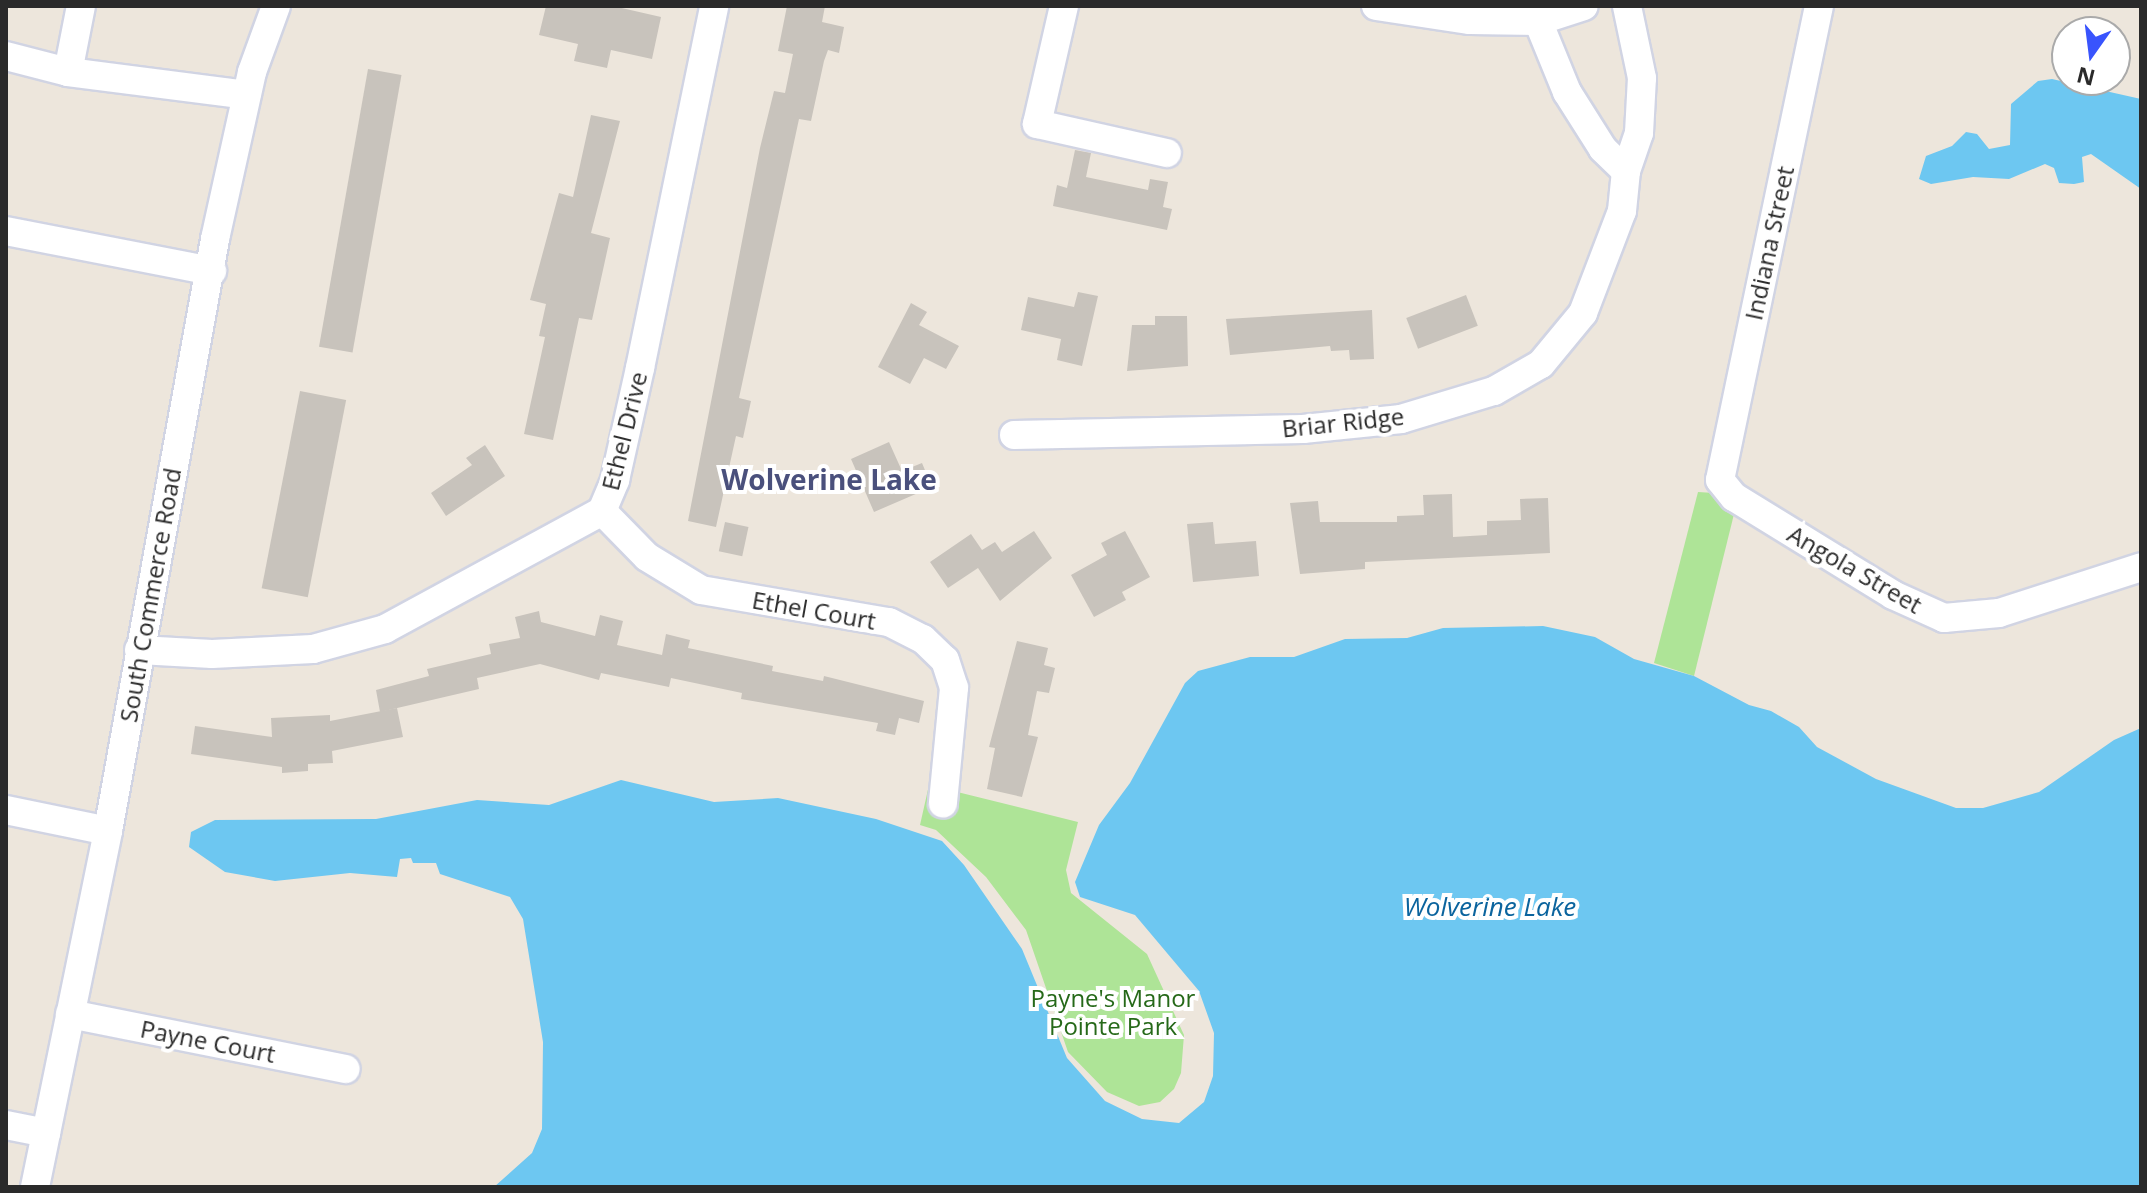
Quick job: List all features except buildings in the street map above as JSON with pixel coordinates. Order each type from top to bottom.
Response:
[{"type":"street","points":[[68,72],[81,6]]},
{"type":"street","name":"South Commerce Road","points":[[35,1187],[108,831],[139,650],[247,95],[276,6]]},
{"type":"street","name":"Ethel Drive","points":[[139,650],[212,654],[313,649],[385,629],[602,511],[615,480],[640,368],[714,6]]},
{"type":"street","points":[[1064,6],[1037,124],[1167,153]]},
{"type":"street","points":[[1376,6],[1470,20],[1538,21],[1584,6]]},
{"type":"street","name":"Briar Ridge","points":[[1014,435],[1303,429],[1401,419],[1494,391],[1541,364],[1583,313],[1608,257],[1626,171],[1639,133],[1642,78],[1627,6]]},
{"type":"street","name":"Indiana Street","points":[[1720,480],[1819,6]]},
{"type":"street","points":[[1538,21],[1567,92],[1603,149],[1626,171]]},
{"type":"street","points":[[6,56],[68,72],[247,95]]},
{"type":"street","points":[[6,231],[212,271]]},
{"type":"street","name":"Angola Street","points":[[1720,480],[1734,497],[1774,522],[1893,595],[1944,618],[1999,613],[2141,567]]},
{"type":"street","name":"Ethel Court","points":[[602,511],[647,557],[701,590],[889,622],[923,639],[945,660],[954,688],[943,803]]},
{"type":"street","points":[[6,810],[108,831]]},
{"type":"street","name":"Payne Court","points":[[70,1014],[346,1069]]},
{"type":"street","points":[[6,1125],[46,1133]]},
{"type":"green space","points":[[1698,492],[1714,493],[1735,510],[1694,676],[1654,663]]},
{"type":"green space","name":"Payne's Manor Pointe Park","points":[[929,785],[1078,822],[1066,870],[1071,893],[1147,954],[1184,1035],[1181,1073],[1174,1089],[1160,1102],[1139,1106],[1107,1092],[1068,1052],[1026,930],[986,877],[936,830],[920,825]]},
{"type":"water","points":[[2051,79],[2051,96],[2128,96],[2141,99],[2141,189],[2091,154],[2082,157],[2084,182],[2074,184],[2059,183],[2054,168],[2045,164],[2009,179],[1973,177],[1931,184],[1919,179],[1926,156],[1952,146],[1966,132],[1977,134],[1989,149],[2010,145],[2011,104],[2038,81]]},
{"type":"water","name":"Wolverine Lake","points":[[1543,626],[1595,637],[1634,659],[1694,676],[1749,705],[1771,711],[1799,727],[1817,747],[1876,779],[1956,808],[1983,808],[2039,792],[2114,740],[2141,728],[2141,1187],[494,1187],[532,1153],[542,1129],[543,1042],[523,919],[510,897],[440,874],[436,863],[413,863],[411,858],[400,859],[397,877],[350,873],[275,881],[225,872],[189,847],[191,832],[215,820],[376,819],[477,800],[549,805],[621,780],[714,802],[778,798],[876,819],[942,841],[964,865],[1022,949],[1067,1058],[1105,1101],[1142,1119],[1179,1123],[1204,1102],[1213,1076],[1214,1033],[1199,991],[1135,915],[1080,897],[1075,882],[1099,825],[1130,783],[1185,683],[1198,671],[1250,657],[1294,657],[1345,639],[1407,638],[1443,628]]},
{"type":"district","name":"Wolverine Lake","points":[[829,479]]}]
